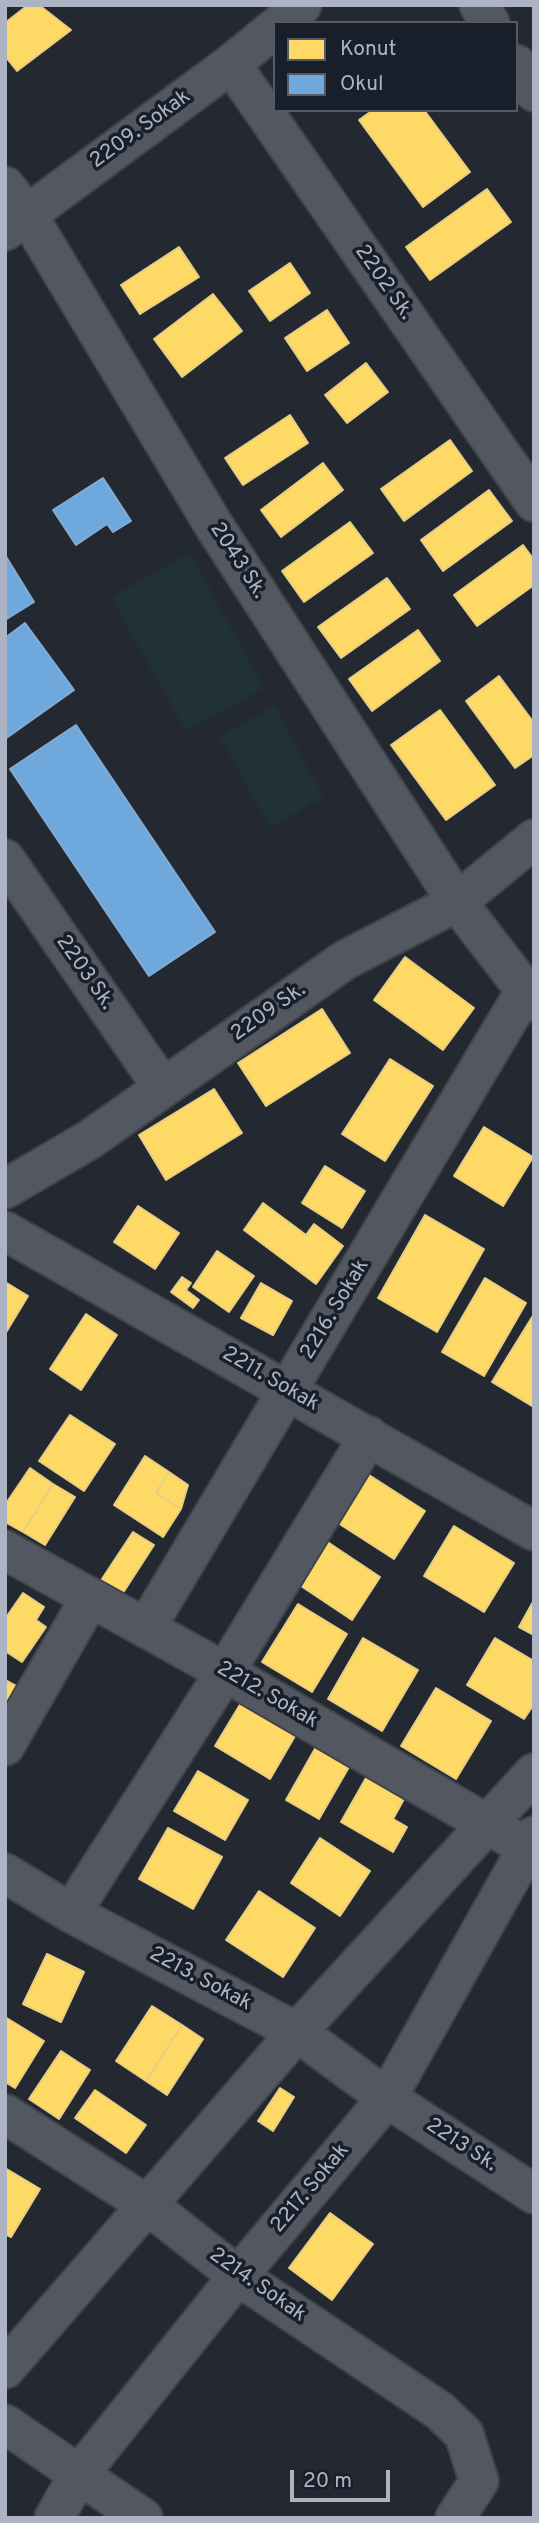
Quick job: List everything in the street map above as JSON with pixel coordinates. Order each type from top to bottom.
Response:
[{"type":"street","points":[[283,21],[302,5]]},
{"type":"street","points":[[479,5],[489,21]]},
{"type":"street","name":"2209. Sokak","points":[[12,211],[232,64],[273,30]]},
{"type":"street","name":"2202 Sk.","points":[[232,64],[534,502]]},
{"type":"street","points":[[518,67],[534,92]]},
{"type":"street","name":"2043 Sk.","points":[[12,211],[457,902],[530,996]]},
{"type":"street","name":"2209 Sk.","points":[[5,1189],[89,1140],[345,960],[457,902],[534,839]]},
{"type":"street","name":"2203 Sk.","points":[[5,859],[163,1088]]},
{"type":"street","name":"2216. Sokak","points":[[146,1628],[530,996]]},
{"type":"street","name":"2211. Sokak","points":[[5,1231],[534,1531]]},
{"type":"street","points":[[71,1913],[225,1672],[369,1436]]},
{"type":"street","name":"2212. Sokak","points":[[5,1550],[225,1672],[489,1824],[530,1842]]},
{"type":"street","points":[[5,1746],[90,1598]]},
{"type":"street","points":[[5,2370],[298,2032],[534,1773]]},
{"type":"street","name":"2217. Sokak","points":[[54,2518],[78,2476],[238,2276],[387,2098],[530,1842]]},
{"type":"street","name":"2213. Sokak","points":[[5,1873],[71,1913],[298,2032],[387,2098]]},
{"type":"street","name":"2213 Sk.","points":[[387,2098],[534,2194]]},
{"type":"street","name":"2214. Sokak","points":[[5,2114],[149,2206],[238,2276],[440,2411],[464,2434],[479,2481],[455,2518]]},
{"type":"street","points":[[5,2424],[143,2518]]},
{"type":"shaded area","points":[[190,553],[264,688],[186,731],[111,597]]},
{"type":"shaded area","points":[[274,706],[324,797],[270,827],[219,736]]},
{"type":"building: Konut","points":[[28,5],[39,5],[71,30],[17,71],[5,56],[5,23]]},
{"type":"building: Konut","points":[[370,112],[425,112],[470,172],[423,207],[359,120]]},
{"type":"building: Konut","points":[[487,189],[511,222],[430,280],[406,247]]},
{"type":"building: Konut","points":[[179,247],[199,277],[140,314],[121,285]]},
{"type":"building: Konut","points":[[290,263],[310,293],[270,321],[249,291]]},
{"type":"building: Konut","points":[[213,294],[242,331],[182,377],[154,339]]},
{"type":"building: Konut","points":[[327,310],[349,343],[307,371],[285,338]]},
{"type":"building: Konut","points":[[366,363],[388,392],[347,423],[325,395]]},
{"type":"building: Konut","points":[[290,415],[308,443],[243,485],[225,458]]},
{"type":"building: Konut","points":[[450,440],[472,471],[404,521],[381,489]]},
{"type":"building: Konut","points":[[323,463],[343,490],[281,537],[261,510]]},
{"type":"building: Konut","points":[[489,490],[512,521],[443,571],[421,540]]},
{"type":"building: Konut","points":[[350,522],[373,553],[304,602],[282,571]]},
{"type":"building: Konut","points":[[523,545],[534,560],[534,585],[477,626],[454,595]]},
{"type":"building: Konut","points":[[387,578],[410,609],[341,658],[318,627]]},
{"type":"building: Konut","points":[[418,630],[440,661],[372,711],[349,679]]},
{"type":"building: Konut","points":[[499,676],[534,723],[534,755],[515,768],[466,701]]},
{"type":"building: Konut","points":[[440,710],[495,785],[446,820],[391,745]]},
{"type":"building: Konut","points":[[405,957],[474,1008],[443,1050],[374,1000]]},
{"type":"building: Konut","points":[[322,1009],[350,1053],[266,1106],[238,1063]]},
{"type":"building: Konut","points":[[390,1059],[433,1086],[385,1161],[342,1134]]},
{"type":"building: Konut","points":[[214,1089],[242,1133],[166,1180],[139,1135]]},
{"type":"building: Konut","points":[[484,1127],[533,1157],[503,1206],[454,1176]]},
{"type":"building: Konut","points":[[325,1166],[365,1191],[342,1228],[302,1203]]},
{"type":"building: Konut","points":[[263,1203],[306,1235],[314,1224],[343,1246],[316,1284],[244,1230]]},
{"type":"building: Konut","points":[[138,1206],[179,1233],[155,1269],[114,1242]]},
{"type":"building: Konut","points":[[425,1215],[484,1249],[437,1332],[378,1298]]},
{"type":"building: Konut","points":[[217,1251],[254,1276],[229,1312],[193,1287]]},
{"type":"building: Konut","points":[[182,1277],[191,1283],[186,1290],[199,1300],[193,1308],[171,1292]]},
{"type":"building: Konut","points":[[485,1278],[526,1303],[484,1376],[442,1352]]},
{"type":"building: Konut","points":[[5,1282],[28,1296],[5,1334]]},
{"type":"building: Konut","points":[[261,1283],[292,1301],[273,1335],[241,1318]]},
{"type":"building: Konut","points":[[86,1314],[117,1335],[81,1390],[50,1369]]},
{"type":"building: Konut","points":[[534,1314],[534,1404],[532,1406],[492,1382]]},
{"type":"building: Konut","points":[[70,1415],[115,1444],[84,1491],[39,1461]]},
{"type":"building: Konut","points":[[145,1456],[169,1472],[156,1493],[181,1509],[163,1537],[114,1505]]},
{"type":"building: Konut","points":[[30,1468],[53,1484],[23,1532],[5,1522],[5,1505]]},
{"type":"building: Konut","points":[[169,1472],[188,1485],[181,1509],[156,1493]]},
{"type":"building: Konut","points":[[369,1475],[425,1511],[394,1559],[338,1523]]},
{"type":"building: Konut","points":[[53,1484],[75,1497],[45,1545],[23,1532]]},
{"type":"building: Konut","points":[[454,1526],[514,1563],[484,1612],[424,1576]]},
{"type":"building: Konut","points":[[133,1532],[154,1545],[119,1599],[98,1585]]},
{"type":"building: Konut","points":[[326,1541],[380,1577],[352,1620],[298,1584]]},
{"type":"building: Konut","points":[[23,1593],[44,1607],[36,1620],[46,1627],[22,1662],[5,1651],[5,1619]]},
{"type":"building: Konut","points":[[534,1600],[534,1635],[519,1627]]},
{"type":"building: Konut","points":[[298,1604],[347,1634],[312,1692],[262,1662]]},
{"type":"building: Konut","points":[[363,1638],[418,1670],[382,1731],[328,1699]]},
{"type":"building: Konut","points":[[495,1638],[534,1661],[534,1704],[524,1719],[467,1685]]},
{"type":"building: Konut","points":[[5,1680],[18,1687],[5,1707]]},
{"type":"building: Konut","points":[[436,1688],[491,1721],[456,1779],[401,1746]]},
{"type":"building: Konut","points":[[241,1703],[295,1736],[270,1779],[215,1746]]},
{"type":"building: Konut","points":[[316,1747],[349,1767],[319,1819],[286,1800]]},
{"type":"building: Konut","points":[[198,1771],[248,1800],[225,1840],[174,1811]]},
{"type":"building: Konut","points":[[366,1778],[404,1799],[393,1819],[407,1827],[393,1852],[341,1822]]},
{"type":"building: Konut","points":[[168,1828],[222,1857],[193,1909],[139,1879]]},
{"type":"building: Konut","points":[[320,1838],[370,1871],[340,1916],[291,1883]]},
{"type":"building: Konut","points":[[259,1891],[315,1928],[283,1977],[226,1940]]},
{"type":"building: Konut","points":[[47,1954],[84,1972],[61,2022],[23,2004]]},
{"type":"building: Konut","points":[[152,2006],[182,2025],[146,2081],[116,2061]]},
{"type":"building: Konut","points":[[5,2017],[44,2041],[15,2088],[5,2082]]},
{"type":"building: Konut","points":[[182,2025],[203,2039],[167,2095],[146,2081]]},
{"type":"building: Konut","points":[[61,2051],[90,2070],[59,2119],[29,2099]]},
{"type":"building: Konut","points":[[280,2088],[294,2097],[273,2131],[258,2121]]},
{"type":"building: Konut","points":[[95,2090],[146,2125],[126,2153],[75,2118]]},
{"type":"building: Konut","points":[[5,2168],[40,2189],[11,2237],[5,2234]]},
{"type":"building: Konut","points":[[330,2213],[373,2244],[332,2300],[289,2268]]},
{"type":"building: Okul","points":[[103,478],[131,521],[113,532],[107,524],[76,545],[53,510]]},
{"type":"building: Okul","points":[[5,555],[34,602],[5,620]]},
{"type":"building: Okul","points":[[25,623],[74,690],[5,739],[5,638]]},
{"type":"building: Okul","points":[[76,725],[215,932],[149,976],[10,769]]}]
